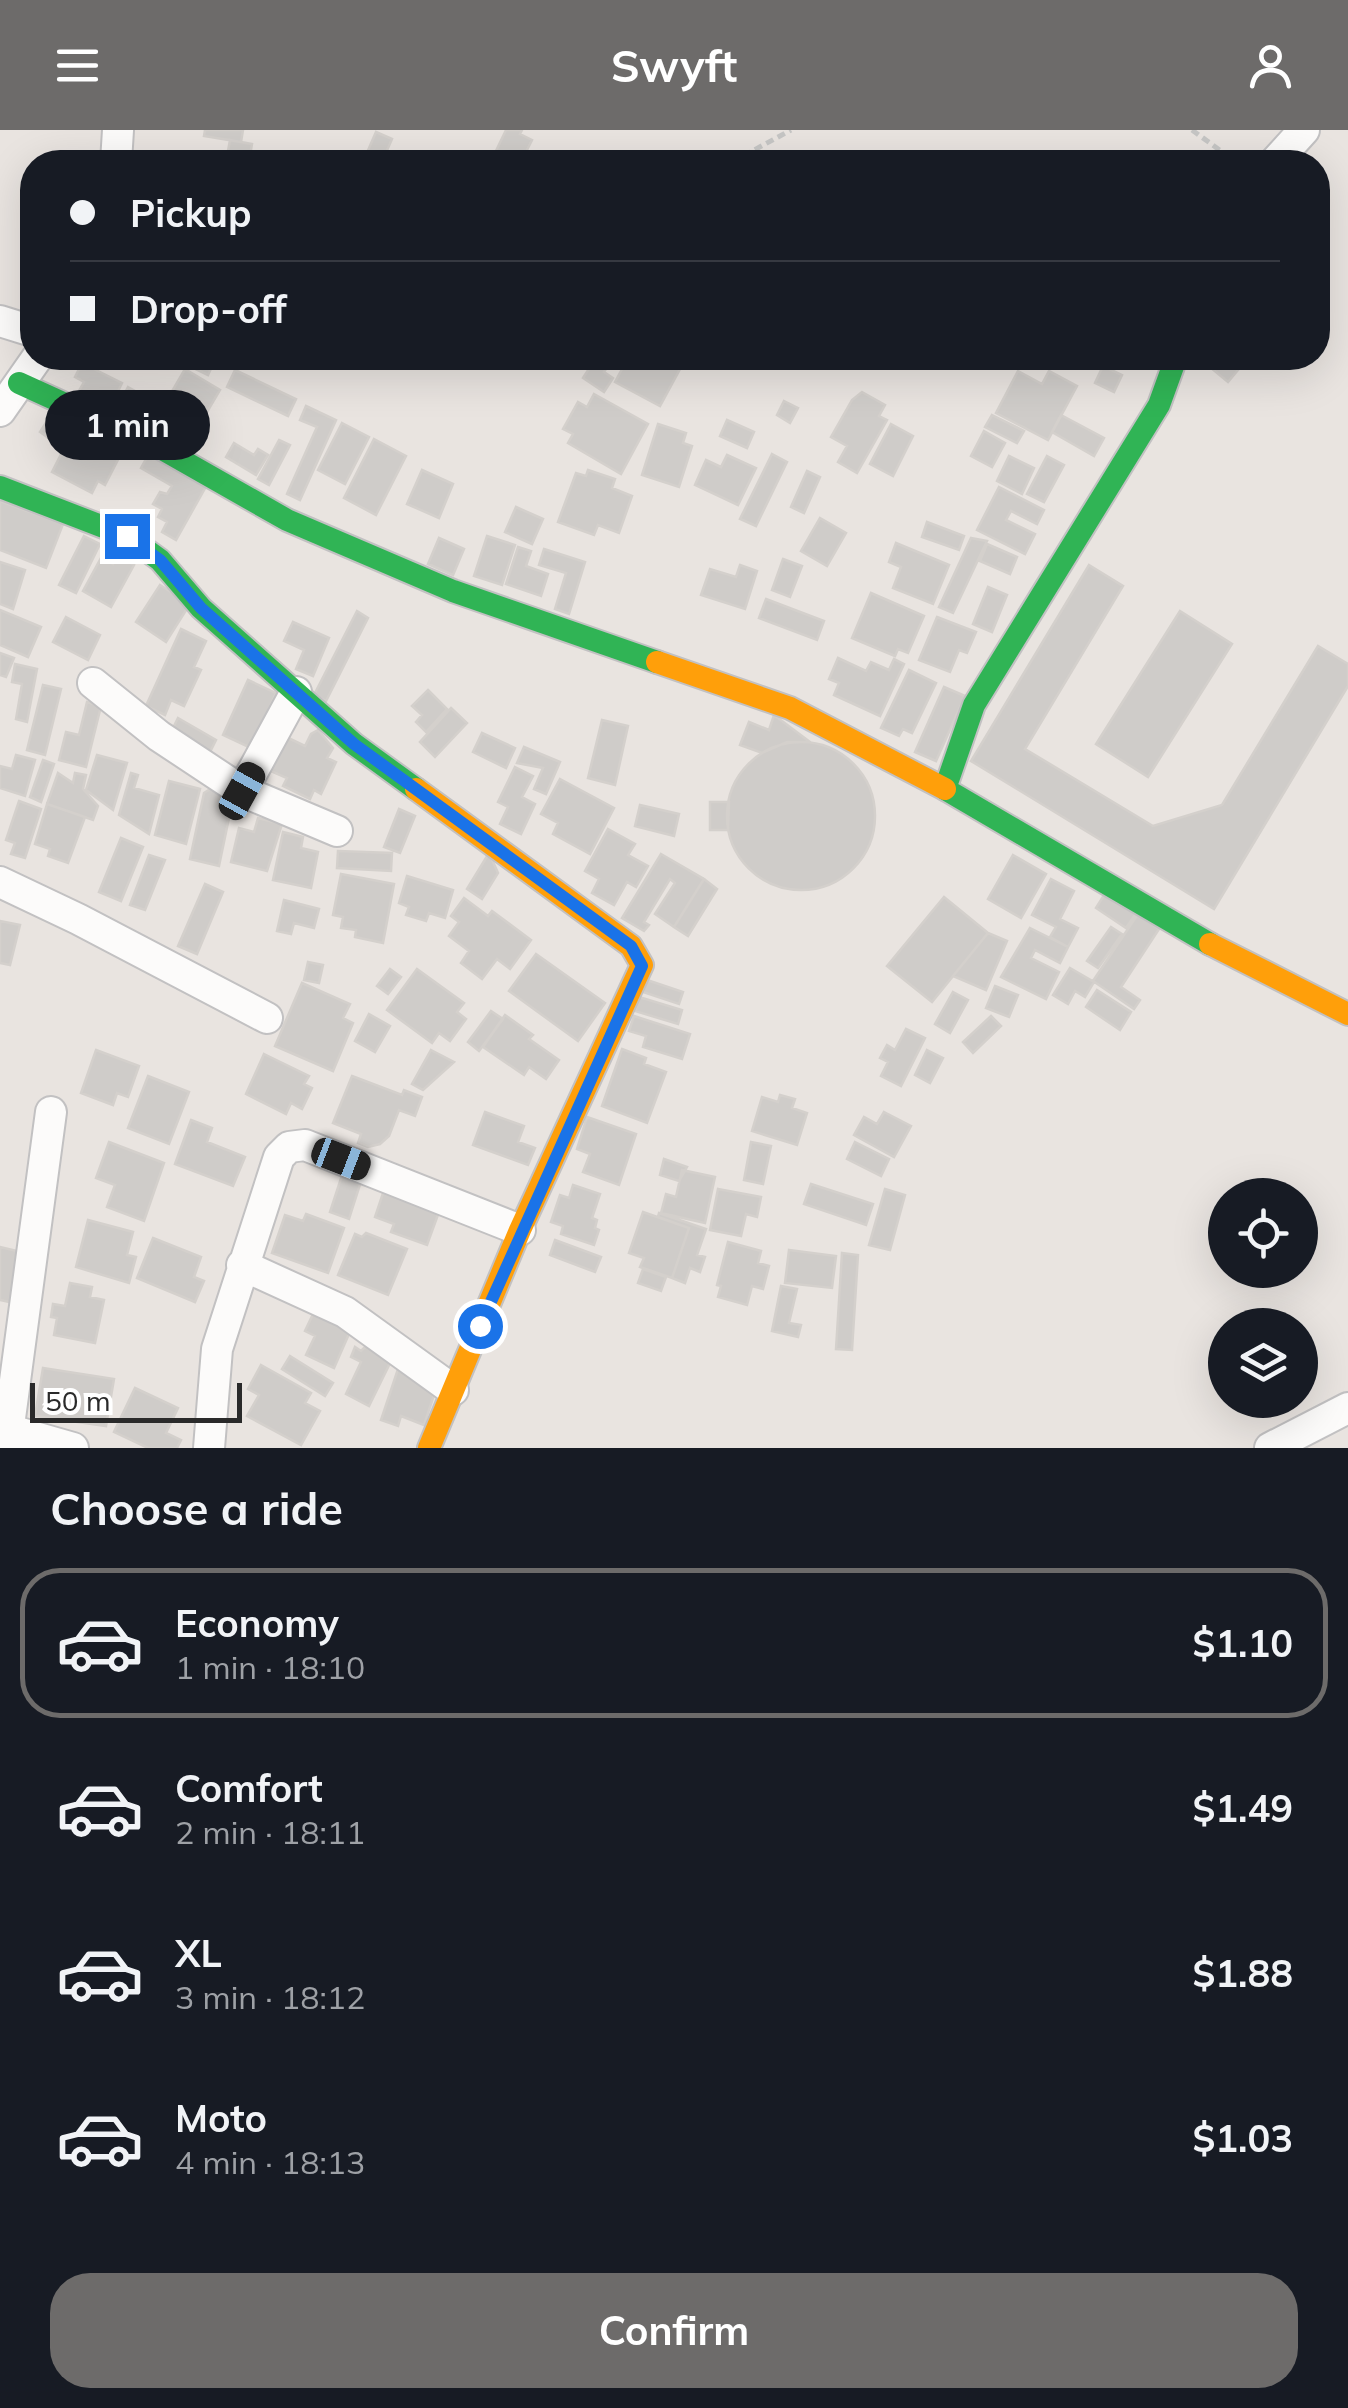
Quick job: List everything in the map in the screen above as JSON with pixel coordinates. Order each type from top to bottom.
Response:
[{"type":"street","points":[[1286,150],[1304,130]]},
{"type":"street","points":[[0,411],[28,370]]},
{"type":"street","points":[[946,789],[974,704],[1159,405],[1172,370]]},
{"type":"street","points":[[19,383],[155,445],[304,527],[453,590],[790,708],[946,789],[1217,948],[1348,1014]]},
{"type":"street","points":[[0,486],[127,536],[160,560],[201,608],[354,744],[631,946],[642,966],[520,1230],[429,1448]]},
{"type":"street","points":[[93,683],[159,736],[242,791],[337,831]]},
{"type":"street","points":[[242,791],[296,692]]},
{"type":"street","points":[[0,882],[78,918],[267,1018]]},
{"type":"street","points":[[51,1112],[8,1439],[72,1448]]},
{"type":"street","points":[[209,1448],[217,1349],[280,1156],[289,1147],[305,1145],[520,1230]]},
{"type":"street","points":[[242,1264],[346,1312],[453,1390]]},
{"type":"street","points":[[1270,1448],[1348,1408]]},
{"type":"path","points":[[754,150],[791,130]]},
{"type":"path","points":[[1192,130],[1220,150]]},
{"type":"building","points":[[205,130],[243,130],[241,142],[204,136]]},
{"type":"building","points":[[506,130],[522,130],[520,134],[532,140],[527,150],[496,150]]},
{"type":"building","points":[[376,132],[392,139],[387,150],[368,150]]},
{"type":"building","points":[[230,140],[252,144],[251,150],[228,150]]},
{"type":"building","points":[[78,370],[96,370],[122,383],[108,412],[76,396],[84,382],[75,377]]},
{"type":"building","points":[[184,370],[220,390],[197,429],[185,422],[180,431],[157,417]]},
{"type":"building","points":[[235,370],[296,399],[288,416],[227,387]]},
{"type":"building","points":[[588,370],[605,370],[613,378],[604,392],[583,378]]},
{"type":"building","points":[[622,370],[680,370],[660,406],[615,382]]},
{"type":"building","points":[[1101,370],[1122,375],[1114,392],[1095,383]]},
{"type":"building","points":[[1214,370],[1238,370],[1228,382]]},
{"type":"building","points":[[1018,371],[1042,384],[1049,371],[1077,386],[1048,440],[996,413]]},
{"type":"building","points":[[128,387],[160,405],[146,431],[114,414]]},
{"type":"building","points":[[862,392],[885,405],[879,416],[887,420],[857,473],[838,462],[847,446],[831,437],[852,400]]},
{"type":"building","points":[[594,394],[648,424],[621,474],[568,443],[573,434],[563,429],[578,402],[587,407]]},
{"type":"building","points":[[784,401],[798,408],[790,423],[777,415]]},
{"type":"building","points":[[306,406],[336,420],[300,500],[287,494],[317,427],[300,420]]},
{"type":"building","points":[[56,407],[74,419],[57,444],[40,432]]},
{"type":"building","points":[[992,415],[1024,431],[1017,443],[985,427]]},
{"type":"building","points":[[1061,415],[1104,438],[1094,456],[1052,432]]},
{"type":"building","points":[[727,420],[754,432],[747,448],[720,436]]},
{"type":"building","points":[[78,421],[125,446],[105,485],[98,481],[92,493],[52,472]]},
{"type":"building","points":[[342,423],[369,437],[345,484],[318,470]]},
{"type":"building","points":[[658,424],[686,433],[683,443],[692,446],[679,487],[642,475]]},
{"type":"building","points":[[891,424],[913,436],[893,476],[870,464]]},
{"type":"building","points":[[984,431],[1005,443],[992,467],[971,456]]},
{"type":"building","points":[[374,439],[406,456],[376,515],[344,498]]},
{"type":"building","points":[[279,440],[290,445],[269,485],[258,479]]},
{"type":"building","points":[[234,443],[254,455],[258,449],[268,455],[256,475],[226,457]]},
{"type":"building","points":[[151,450],[208,483],[176,540],[162,532],[167,522],[158,517],[162,509],[153,504],[160,492],[167,494],[172,486],[141,468]]},
{"type":"building","points":[[772,454],[787,462],[756,526],[740,519]]},
{"type":"building","points":[[727,455],[756,468],[738,505],[695,485],[706,460],[721,467]]},
{"type":"building","points":[[1009,456],[1034,468],[1022,494],[997,481]]},
{"type":"building","points":[[1047,456],[1064,465],[1044,502],[1027,494]]},
{"type":"building","points":[[422,470],[453,484],[439,518],[407,504]]},
{"type":"building","points":[[588,470],[615,479],[612,488],[632,496],[619,533],[598,525],[594,535],[558,522],[576,473],[586,476]]},
{"type":"building","points":[[807,471],[820,477],[804,513],[791,507]]},
{"type":"building","points":[[999,487],[1044,510],[1037,524],[1011,511],[1006,520],[1035,534],[1025,554],[977,530]]},
{"type":"building","points":[[0,501],[63,524],[46,568],[0,550]]},
{"type":"building","points":[[516,507],[543,519],[532,544],[505,532]]},
{"type":"building","points":[[820,518],[846,533],[827,566],[801,551]]},
{"type":"building","points":[[927,522],[964,536],[959,550],[922,537]]},
{"type":"building","points":[[84,536],[100,544],[76,593],[59,585]]},
{"type":"building","points":[[487,536],[515,545],[502,585],[474,576]]},
{"type":"building","points":[[439,538],[464,549],[453,575],[428,564]]},
{"type":"building","points":[[971,538],[987,541],[953,613],[939,607]]},
{"type":"building","points":[[896,543],[949,565],[933,604],[893,588],[901,567],[889,562]]},
{"type":"building","points":[[987,544],[1017,557],[1010,574],[980,561]]},
{"type":"building","points":[[518,547],[531,551],[526,566],[548,574],[541,596],[506,584]]},
{"type":"building","points":[[544,549],[585,562],[569,614],[555,609],[566,573],[539,565]]},
{"type":"building","points":[[118,556],[134,565],[111,607],[83,591],[101,558],[113,564]]},
{"type":"building","points":[[783,559],[802,566],[790,597],[772,590]]},
{"type":"building","points":[[0,562],[25,570],[13,609],[0,604]]},
{"type":"building","points":[[740,565],[757,571],[745,609],[701,595],[710,569],[736,577]]},
{"type":"building","points":[[1089,565],[1123,586],[1025,749],[1153,826],[1222,805],[1318,646],[1348,664],[1348,686],[1214,909],[971,761]]},
{"type":"building","points":[[160,585],[190,604],[166,642],[136,622]]},
{"type":"building","points":[[988,587],[1007,595],[992,632],[973,624]]},
{"type":"building","points":[[871,593],[924,616],[908,653],[898,649],[895,656],[852,638]]},
{"type":"building","points":[[766,599],[824,621],[817,640],[759,618]]},
{"type":"building","points":[[0,610],[41,627],[28,657],[0,645]]},
{"type":"building","points":[[357,611],[368,618],[326,701],[314,695]]},
{"type":"building","points":[[1180,611],[1232,644],[1148,777],[1096,744]]},
{"type":"building","points":[[66,617],[100,635],[88,660],[53,642]]},
{"type":"building","points":[[937,617],[976,632],[967,653],[959,650],[950,672],[919,660]]},
{"type":"building","points":[[293,622],[329,638],[313,676],[296,669],[304,650],[284,641]]},
{"type":"building","points":[[181,629],[206,641],[194,667],[201,670],[184,706],[171,700],[165,715],[146,706]]},
{"type":"building","points":[[0,653],[14,658],[6,677],[0,675]]},
{"type":"building","points":[[838,658],[866,671],[871,662],[889,670],[894,659],[904,664],[880,716],[834,695],[839,683],[829,679]]},
{"type":"building","points":[[15,664],[37,669],[27,722],[16,719],[22,684],[12,682]]},
{"type":"building","points":[[909,670],[936,683],[912,733],[903,729],[899,736],[881,728]]},
{"type":"building","points":[[248,680],[276,693],[251,748],[223,735]]},
{"type":"building","points":[[43,685],[61,689],[45,755],[27,750]]},
{"type":"building","points":[[944,687],[965,696],[936,761],[915,752]]},
{"type":"building","points":[[428,690],[447,709],[426,732],[416,722],[422,715],[412,706]]},
{"type":"building","points":[[87,702],[101,706],[86,767],[59,760],[66,732],[79,735]]},
{"type":"building","points":[[451,708],[467,723],[435,757],[420,742]]},
{"type":"building","points":[[774,715],[810,742],[787,742],[762,753],[740,745],[749,722],[769,730]]},
{"type":"building","points":[[178,718],[216,740],[209,754],[171,732]]},
{"type":"building","points":[[602,720],[628,726],[615,785],[588,778]]},
{"type":"building","points":[[318,730],[333,748],[327,758],[336,762],[321,794],[314,790],[310,799],[283,786],[287,778],[264,768],[280,734],[305,746]]},
{"type":"building","points":[[482,733],[515,748],[506,768],[473,752]]},
{"type":"building","points":[[801,742],[829,748],[853,764],[869,788],[875,816],[869,844],[853,868],[829,884],[801,890],[773,884],[749,868],[733,844],[727,816],[733,788],[749,764],[773,748]]},
{"type":"building","points":[[524,747],[560,762],[546,794],[534,789],[543,768],[517,763]]},
{"type":"building","points":[[16,755],[35,760],[25,796],[0,788],[0,766],[12,769]]},
{"type":"building","points":[[97,755],[127,763],[113,810],[86,790]]},
{"type":"building","points":[[43,760],[54,764],[41,802],[30,797]]},
{"type":"building","points":[[515,767],[533,776],[522,797],[535,804],[521,834],[500,824],[508,807],[498,802]]},
{"type":"building","points":[[58,773],[73,783],[75,773],[86,775],[83,789],[98,806],[93,820],[47,804]]},
{"type":"building","points":[[131,773],[138,775],[134,788],[159,795],[149,834],[119,815]]},
{"type":"building","points":[[560,779],[614,808],[590,854],[553,834],[558,823],[541,814]]},
{"type":"building","points":[[169,781],[200,789],[186,844],[155,835]]},
{"type":"building","points":[[212,788],[224,793],[220,810],[230,813],[219,866],[190,859],[204,793]]},
{"type":"building","points":[[19,801],[41,809],[25,858],[11,854],[15,843],[6,840]]},
{"type":"building","points":[[710,802],[729,802],[728,830],[710,830]]},
{"type":"building","points":[[47,804],[85,817],[68,863],[48,856],[50,849],[35,844]]},
{"type":"building","points":[[640,805],[679,814],[674,836],[635,826]]},
{"type":"building","points":[[399,809],[415,816],[400,853],[384,847]]},
{"type":"building","points":[[258,818],[282,824],[267,871],[231,862],[239,828],[254,832]]},
{"type":"building","points":[[608,829],[635,844],[628,855],[648,866],[636,887],[627,882],[614,905],[592,893],[599,879],[585,871]]},
{"type":"building","points":[[283,832],[303,837],[301,848],[318,852],[311,888],[273,880]]},
{"type":"building","points":[[121,838],[143,847],[121,901],[99,892]]},
{"type":"building","points":[[338,851],[392,853],[391,871],[337,868]]},
{"type":"building","points":[[489,853],[498,873],[482,899],[467,889]]},
{"type":"building","points":[[661,854],[704,879],[674,927],[655,914],[675,883],[670,879],[644,922],[649,925],[644,931],[622,918]]},
{"type":"building","points":[[149,855],[165,860],[145,910],[130,905]]},
{"type":"building","points":[[1013,855],[1046,874],[1021,918],[988,899]]},
{"type":"building","points":[[341,874],[394,884],[383,943],[355,937],[356,930],[341,928],[343,917],[333,915]]},
{"type":"building","points":[[407,876],[453,890],[445,918],[429,913],[426,921],[406,915],[409,907],[399,903]]},
{"type":"building","points":[[704,879],[717,889],[688,936],[674,927]]},
{"type":"building","points":[[1051,879],[1074,891],[1060,919],[1078,928],[1068,947],[1050,937],[1056,927],[1032,915]]},
{"type":"building","points":[[205,884],[223,892],[197,954],[178,946]]},
{"type":"building","points":[[1106,892],[1137,912],[1126,928],[1096,908]]},
{"type":"building","points":[[944,897],[988,933],[932,1002],[887,966]]},
{"type":"building","points":[[464,898],[488,916],[492,911],[531,940],[510,969],[497,959],[482,979],[461,963],[469,951],[449,936],[459,922],[451,916]]},
{"type":"building","points":[[284,900],[319,909],[314,928],[294,923],[291,934],[277,931]]},
{"type":"building","points":[[1138,914],[1159,929],[1121,987],[1140,1000],[1134,1009],[1093,981]]},
{"type":"building","points":[[0,921],[20,925],[10,965],[0,963]]},
{"type":"building","points":[[1111,927],[1122,934],[1098,968],[1087,961]]},
{"type":"building","points":[[1030,928],[1068,947],[1060,963],[1035,950],[1031,958],[1059,972],[1046,999],[1001,977]]},
{"type":"building","points":[[988,933],[1007,941],[986,990],[953,976]]},
{"type":"building","points":[[536,954],[605,1003],[578,1041],[509,991]]},
{"type":"building","points":[[308,962],[323,965],[319,983],[304,980]]},
{"type":"building","points":[[1070,968],[1094,982],[1085,997],[1075,991],[1068,1004],[1053,995]]},
{"type":"building","points":[[390,969],[401,977],[388,994],[377,986]]},
{"type":"building","points":[[417,969],[464,1003],[457,1012],[466,1019],[450,1041],[439,1033],[432,1043],[387,1010]]},
{"type":"building","points":[[647,980],[683,992],[679,1004],[643,992]]},
{"type":"building","points":[[302,983],[350,1004],[343,1018],[353,1023],[333,1071],[275,1046]]},
{"type":"building","points":[[995,986],[1018,995],[1009,1017],[986,1008]]},
{"type":"building","points":[[1097,990],[1131,1012],[1120,1030],[1086,1007]]},
{"type":"building","points":[[953,992],[968,1000],[950,1033],[935,1024]]},
{"type":"building","points":[[639,997],[682,1010],[678,1024],[635,1011]]},
{"type":"building","points":[[491,1011],[503,1019],[479,1051],[468,1042]]},
{"type":"building","points":[[369,1014],[390,1026],[375,1052],[355,1041]]},
{"type":"building","points":[[505,1015],[533,1035],[529,1039],[559,1060],[546,1079],[529,1067],[524,1075],[483,1047]]},
{"type":"building","points":[[634,1016],[690,1034],[682,1059],[643,1047],[646,1036],[629,1031]]},
{"type":"building","points":[[991,1016],[1001,1026],[973,1053],[963,1042]]},
{"type":"building","points":[[906,1029],[925,1038],[901,1086],[881,1076],[888,1062],[880,1058],[887,1045],[895,1050]]},
{"type":"building","points":[[622,1049],[646,1058],[644,1064],[666,1072],[647,1123],[602,1106]]},
{"type":"building","points":[[96,1050],[139,1066],[128,1097],[117,1093],[113,1105],[81,1093]]},
{"type":"building","points":[[431,1050],[454,1062],[423,1090],[412,1084]]},
{"type":"building","points":[[927,1050],[943,1058],[930,1083],[915,1075]]},
{"type":"building","points":[[264,1054],[309,1076],[304,1084],[312,1088],[302,1109],[291,1103],[286,1114],[246,1094]]},
{"type":"building","points":[[148,1076],[189,1092],[169,1144],[128,1128]]},
{"type":"building","points":[[352,1076],[402,1095],[404,1090],[422,1097],[415,1116],[399,1110],[389,1136],[380,1144],[368,1147],[358,1143],[361,1134],[333,1123]]},
{"type":"building","points":[[780,1095],[795,1099],[792,1108],[807,1113],[797,1145],[752,1131],[762,1097],[778,1102]]},
{"type":"building","points":[[485,1112],[524,1126],[518,1142],[535,1148],[528,1165],[473,1145]]},
{"type":"building","points":[[884,1112],[911,1126],[894,1157],[854,1135],[864,1117],[877,1124]]},
{"type":"building","points":[[587,1117],[636,1134],[619,1185],[583,1172],[590,1154],[577,1149]]},
{"type":"building","points":[[191,1120],[212,1128],[207,1142],[245,1157],[233,1186],[175,1164]]},
{"type":"building","points":[[109,1142],[164,1163],[144,1221],[107,1207],[115,1185],[96,1178]]},
{"type":"building","points":[[751,1142],[771,1146],[763,1184],[744,1180]]},
{"type":"building","points":[[855,1142],[889,1159],[881,1176],[847,1159]]},
{"type":"building","points":[[664,1159],[687,1167],[679,1181],[660,1175]]},
{"type":"building","points":[[344,1169],[363,1175],[349,1219],[330,1212]]},
{"type":"building","points":[[682,1170],[715,1177],[705,1223],[661,1213],[666,1194],[676,1197]]},
{"type":"building","points":[[811,1184],[873,1204],[866,1225],[804,1204]]},
{"type":"building","points":[[573,1185],[600,1194],[592,1218],[597,1220],[595,1228],[599,1230],[594,1245],[561,1234],[563,1226],[551,1222],[560,1195],[569,1198]]},
{"type":"building","points":[[718,1189],[761,1197],[757,1217],[746,1214],[741,1236],[710,1230]]},
{"type":"building","points":[[885,1189],[905,1195],[890,1250],[869,1245]]},
{"type":"building","points":[[383,1193],[439,1212],[427,1245],[391,1232],[394,1224],[375,1217]]},
{"type":"building","points":[[643,1212],[689,1228],[672,1278],[640,1267],[644,1258],[629,1253]]},
{"type":"building","points":[[659,1213],[706,1229],[697,1255],[705,1257],[700,1272],[690,1268],[685,1283],[672,1278],[689,1228],[658,1217]]},
{"type":"building","points":[[306,1214],[344,1228],[328,1273],[272,1253],[285,1215],[303,1221]]},
{"type":"building","points":[[88,1220],[133,1232],[127,1255],[136,1257],[129,1283],[76,1267]]},
{"type":"building","points":[[366,1233],[407,1249],[388,1295],[338,1275],[355,1234],[362,1237]]},
{"type":"building","points":[[153,1238],[201,1257],[194,1277],[204,1281],[195,1302],[137,1278]]},
{"type":"building","points":[[555,1240],[601,1257],[595,1272],[550,1255]]},
{"type":"building","points":[[728,1242],[761,1251],[758,1263],[769,1266],[763,1289],[752,1286],[747,1305],[718,1297],[721,1286],[717,1285]]},
{"type":"building","points":[[0,1247],[25,1253],[14,1303],[0,1300]]},
{"type":"building","points":[[789,1250],[836,1256],[832,1288],[785,1283]]},
{"type":"building","points":[[842,1253],[858,1255],[852,1350],[836,1349]]},
{"type":"building","points":[[643,1269],[666,1277],[661,1291],[638,1283]]},
{"type":"building","points":[[70,1283],[92,1287],[90,1297],[104,1300],[95,1343],[54,1335],[57,1318],[51,1317],[53,1304],[65,1306]]},
{"type":"building","points":[[781,1286],[797,1289],[789,1323],[801,1325],[798,1337],[772,1331]]},
{"type":"building","points":[[315,1310],[352,1327],[334,1368],[306,1355],[315,1336],[305,1331]]},
{"type":"building","points":[[366,1346],[392,1359],[369,1406],[346,1394],[361,1362],[351,1357],[355,1347],[361,1351]]},
{"type":"building","points":[[290,1356],[333,1383],[325,1396],[282,1369]]},
{"type":"building","points":[[400,1363],[436,1389],[424,1425],[401,1416],[398,1426],[381,1420]]},
{"type":"building","points":[[261,1365],[311,1393],[305,1403],[320,1411],[301,1445],[247,1416],[259,1395],[248,1389]]},
{"type":"building","points":[[43,1368],[114,1379],[106,1426],[35,1416]]},
{"type":"building","points":[[135,1388],[178,1408],[166,1433],[181,1440],[177,1448],[148,1448],[114,1432]]},
{"type":"traffic: fast","points":[[1172,370],[1159,405],[974,705],[945,789],[1210,944]]},
{"type":"traffic: fast","points":[[19,383],[155,445],[287,520],[453,591],[657,662]]},
{"type":"traffic: fast","points":[[0,487],[127,536],[160,560],[201,608],[354,744],[416,789]]},
{"type":"traffic: slow","points":[[657,662],[790,708],[945,789]]},
{"type":"traffic: slow","points":[[416,789],[631,946],[642,965],[520,1230],[429,1448]]},
{"type":"traffic: slow","points":[[1210,944],[1348,1014]]},
{"type":"route","points":[[127,536],[160,560],[201,608],[354,744],[631,946],[642,966],[480,1326]]}]
